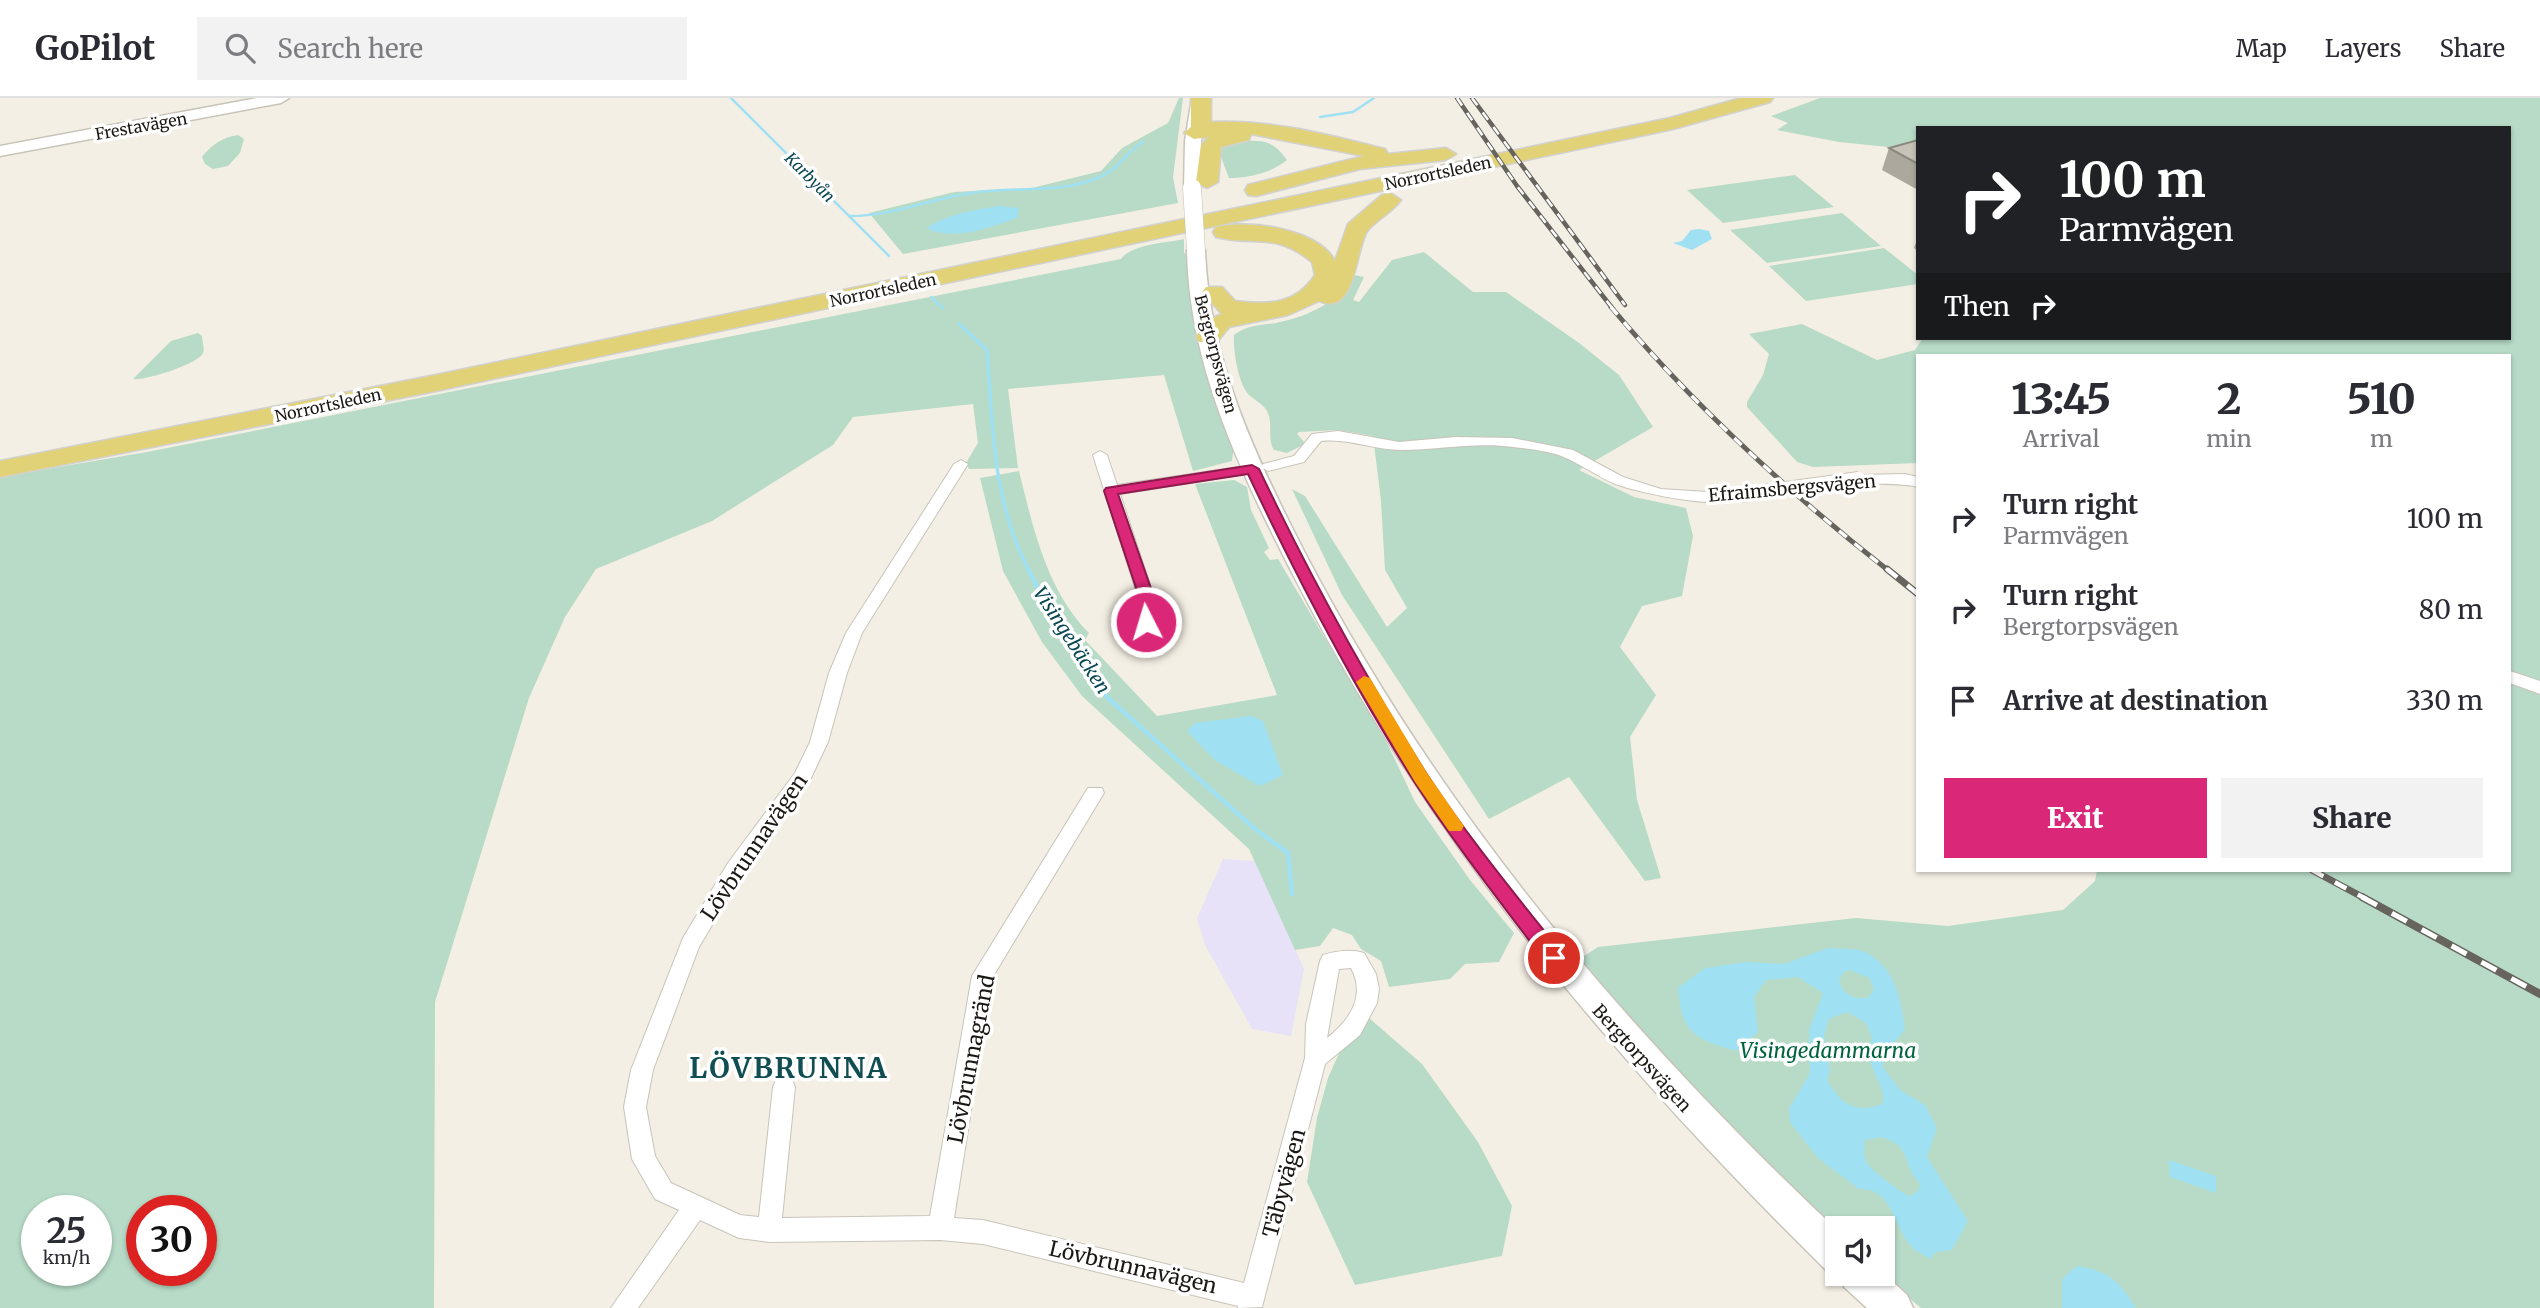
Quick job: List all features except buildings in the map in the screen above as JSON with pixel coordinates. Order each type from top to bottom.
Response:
[{"type":"highway","points":[[1200,98],[1203,131]]},
{"type":"highway","name":"Norrortsleden","points":[[0,469],[136,444],[1283,194],[1743,98]]},
{"type":"highway","name":"Norrortsleden","points":[[1283,194],[1673,123],[1763,98]]},
{"type":"highway","points":[[1209,244],[1326,218],[1390,200],[1455,174],[1673,123]]},
{"type":"highway","points":[[1203,131],[1267,130],[1343,147],[1423,155]]},
{"type":"highway","points":[[1203,131],[1281,139],[1304,152],[1305,166],[1283,194]]},
{"type":"highway","points":[[1202,186],[1211,145],[1228,137],[1252,135]]},
{"type":"highway","points":[[1111,219],[1283,194],[1359,163],[1475,151],[1570,135]]},
{"type":"highway","points":[[1214,321],[1264,323],[1314,308],[1340,283],[1356,229],[1390,200]]},
{"type":"highway","points":[[434,377],[532,344],[1045,233]]},
{"type":"highway","points":[[434,377],[534,368],[741,325],[1270,233],[1294,239],[1323,259],[1327,275],[1321,289],[1273,313],[1214,321]]},
{"type":"highway","name":"Norrortsleden","points":[[0,453],[434,377]]},
{"type":"main road","name":"Frestavägen","points":[[0,151],[281,98]]},
{"type":"main road","name":"Bergtorpsvägen","points":[[1211,98],[1203,131],[1202,186],[1209,244],[1195,268],[1246,415],[1260,468],[1317,581],[1334,630],[1421,778],[1481,864],[1554,958],[1624,1041],[1743,1167],[1825,1244]]},
{"type":"main road","points":[[1870,1286],[1894,1308]]},
{"type":"street","name":"Efraimsbergsvägen","points":[[1260,468],[1299,459],[1317,437],[1338,435],[1399,446],[1483,440],[1568,453],[1618,480],[1660,493],[1707,497],[1859,479],[1905,478],[1916,481]]},
{"type":"street","points":[[1100,455],[1147,600],[1146,622]]},
{"type":"street","name":"Lövbrunnavägen","points":[[961,464],[854,633],[814,753],[792,792],[735,869],[690,944],[642,1070],[635,1107],[644,1159],[663,1191],[739,1226],[769,1230],[940,1228],[983,1232],[1252,1302]]},
{"type":"street","points":[[1111,491],[1260,468]]},
{"type":"street","points":[[2511,677],[2540,688]]},
{"type":"street","name":"Lövbrunnagränd","points":[[940,1228],[982,976],[1095,793]]},
{"type":"street","name":"Täbyvägen","points":[[1252,1302],[1316,1058]]},
{"type":"street","points":[[769,1230],[784,1087]]},
{"type":"street","points":[[623,1308],[695,1208]]},
{"type":"shaded area","points":[[1223,859],[1256,861],[1304,969],[1291,1036],[1252,1029],[1205,945],[1197,918]]},
{"type":"green space","points":[[1179,98],[1183,98],[1173,177],[1178,203],[903,254],[869,213],[954,192],[1032,188],[1101,171],[1122,148],[1168,123]]},
{"type":"green space","name":"Visingedammarna","points":[[1820,98],[2540,98],[2540,1308],[1921,1308],[1895,1286],[1895,1216],[1825,1216],[1825,1223],[1703,1106],[1587,975],[1581,958],[1598,947],[1856,918],[1948,926],[2063,910],[2095,881],[2097,872],[2511,872],[2511,354],[1916,354],[1916,463],[1813,467],[1797,462],[1747,407],[1747,402],[1763,375],[1769,354],[1749,334],[1802,324],[1877,360],[1915,350],[1922,340],[2511,340],[2511,126],[1916,126],[1916,150],[1839,142],[1777,130],[1788,123],[1771,116]]},
{"type":"green space","points":[[238,135],[244,139],[240,153],[228,166],[213,169],[205,164],[202,157],[209,149],[222,140]]},
{"type":"green space","points":[[1233,141],[1270,144],[1287,160],[1259,174],[1229,178],[1218,149]]},
{"type":"green space","points":[[1795,175],[1834,207],[1723,223],[1687,190]]},
{"type":"green space","points":[[1842,213],[1881,246],[1767,263],[1730,230]]},
{"type":"green space","points":[[1184,239],[1184,252],[1191,261],[1238,451],[1233,453],[1232,461],[1193,471],[1164,375],[1008,389],[1018,468],[969,469],[966,463],[978,443],[973,404],[853,417],[833,445],[712,521],[596,569],[565,617],[529,698],[435,1002],[434,1308],[0,1308],[0,477],[147,452],[1121,259],[1133,250]]},
{"type":"green space","points":[[1884,248],[1916,273],[1916,284],[1806,301],[1769,266]]},
{"type":"green space","points":[[1424,252],[1473,292],[1506,292],[1579,343],[1619,375],[1653,427],[1579,470],[1634,497],[1686,508],[1693,536],[1682,596],[1642,606],[1620,647],[1656,695],[1630,737],[1637,800],[1661,878],[1645,881],[1569,777],[1489,819],[1342,595],[1292,489],[1305,496],[1387,627],[1407,608],[1385,570],[1381,501],[1373,436],[1338,430],[1299,432],[1297,434],[1304,442],[1303,445],[1287,453],[1274,450],[1268,413],[1248,394],[1241,382],[1235,357],[1234,335],[1249,327],[1288,320],[1321,307],[1339,293],[1354,275],[1364,277],[1353,300],[1359,302],[1392,260]]},
{"type":"green space","points":[[198,333],[202,336],[204,349],[192,362],[171,371],[133,379],[171,341]]},
{"type":"green space","points":[[1019,471],[1044,558],[1062,598],[1089,633],[1085,640],[1157,716],[1277,695],[1195,484],[1234,480],[1247,487],[1251,510],[1269,548],[1264,552],[1270,560],[1278,559],[1387,743],[1415,802],[1470,880],[1514,933],[1499,962],[1465,964],[1450,979],[1389,987],[1381,961],[1361,949],[1352,935],[1333,928],[1320,946],[1295,950],[1249,849],[1082,696],[1042,642],[1003,571],[980,478]]},
{"type":"green space","points":[[1369,1018],[1422,1064],[1478,1142],[1512,1206],[1502,1256],[1355,1285],[1307,1182],[1317,1118],[1328,1078],[1340,1051]]},
{"type":"water","points":[[999,206],[1019,208],[1017,218],[972,232],[948,234],[926,228],[961,213]]},
{"type":"water","points":[[1691,230],[1709,231],[1712,239],[1692,250],[1673,243],[1682,241]]},
{"type":"water","points":[[1251,716],[1263,721],[1283,775],[1260,786],[1216,761],[1187,731],[1195,723]]},
{"type":"water","points":[[1828,948],[1862,951],[1882,964],[1898,995],[1905,1030],[1886,1052],[1882,1066],[1900,1090],[1925,1105],[1937,1128],[1927,1157],[1968,1221],[1952,1250],[1936,1252],[1930,1259],[1914,1249],[1886,1201],[1870,1190],[1859,1189],[1818,1158],[1790,1122],[1789,1109],[1810,1073],[1809,1030],[1823,993],[1798,977],[1766,980],[1754,997],[1758,1032],[1736,1051],[1710,1043],[1687,1025],[1678,988],[1705,968],[1746,962],[1784,964]],"holes":[[[1850,970],[1869,978],[1874,989],[1869,997],[1864,998],[1846,993],[1839,980],[1844,972]],[[1847,1012],[1866,1023],[1872,1038],[1869,1055],[1882,1090],[1882,1104],[1864,1108],[1849,1105],[1837,1095],[1827,1079],[1830,1072],[1824,1036],[1829,1019]],[[1881,1137],[1903,1151],[1920,1184],[1918,1191],[1910,1196],[1870,1167],[1865,1158],[1865,1140]]]},
{"type":"water","points":[[2169,1160],[2216,1176],[2216,1193],[2170,1177]]},
{"type":"water","points":[[2077,1266],[2105,1274],[2118,1284],[2136,1308],[2062,1308],[2062,1279]]},
{"type":"waterway","name":"Karbyån","points":[[731,98],[889,256]]},
{"type":"waterway","name":"Karbyån","points":[[1320,117],[1353,112],[1374,98]]},
{"type":"waterway","points":[[850,216],[881,213],[971,193],[1054,188],[1086,182],[1108,173],[1143,142]]},
{"type":"waterway","name":"Visingebäcken","points":[[931,297],[943,308]]},
{"type":"waterway","name":"Visingebäcken","points":[[959,324],[987,350],[993,436],[1001,490],[1017,544],[1029,570]]},
{"type":"waterway","name":"Visingebäcken","points":[[1029,570],[1055,621],[1108,698],[1255,829],[1288,853],[1292,894]]},
{"type":"railway","points":[[1457,98],[1517,186],[1613,309]]},
{"type":"railway","points":[[1472,98],[1625,305]]},
{"type":"railway","points":[[1611,307],[1675,379],[1743,446],[1889,571]]},
{"type":"railway","points":[[1887,569],[1916,592]]},
{"type":"railway","points":[[2316,872],[2366,899]]},
{"type":"railway","points":[[2362,897],[2540,994]]},
{"type":"slow traffic","points":[[1364,682],[1421,778],[1455,826]]},
{"type":"district","name":"LÖVBRUNNA","points":[[789,1068]]},
{"type":"route","points":[[1146,622],[1147,600],[1111,491],[1252,469],[1307,583],[1421,778],[1481,864],[1554,958]]}]
